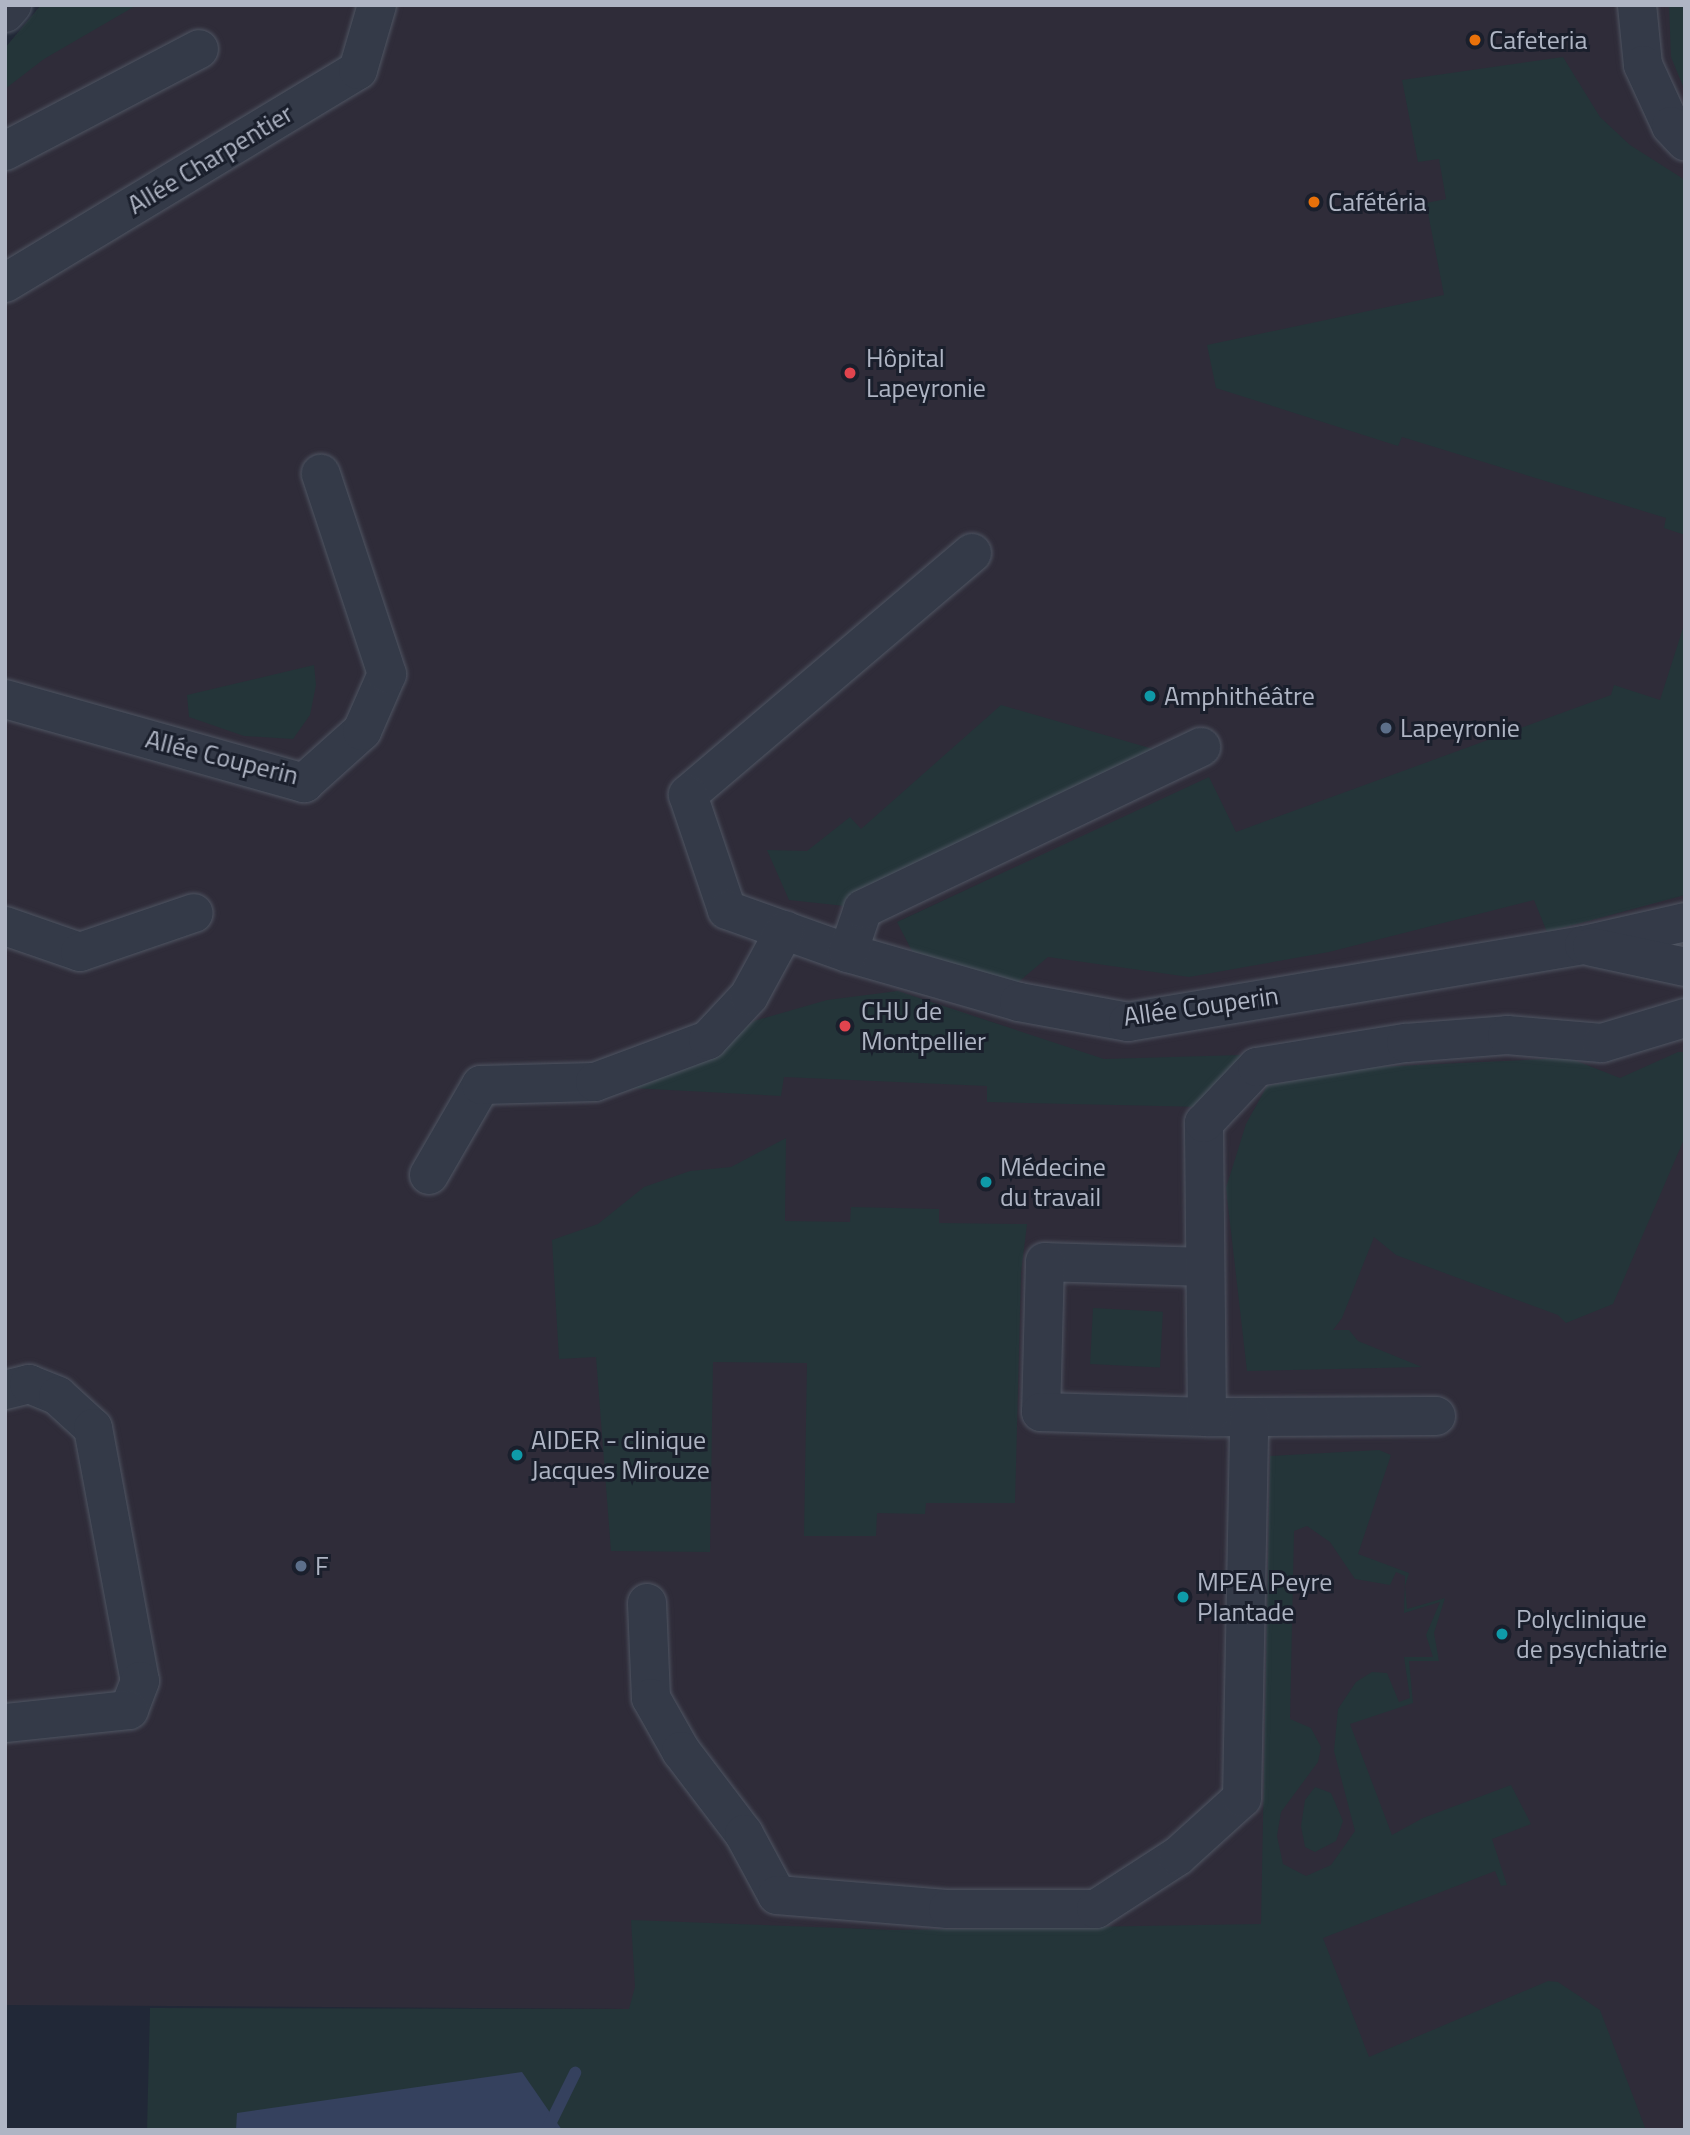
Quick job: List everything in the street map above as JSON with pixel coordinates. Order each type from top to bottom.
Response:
[{"type":"street","points":[[5,13],[12,5]]},
{"type":"street","name":"Allée Charpentier","points":[[5,283],[358,70],[377,5]]},
{"type":"street","points":[[1637,5],[1643,65],[1671,126],[1685,141]]},
{"type":"street","points":[[5,151],[199,49]]},
{"type":"street","name":"Allée Couperin","points":[[5,699],[304,783],[362,731],[387,674],[321,474]]},
{"type":"street","name":"Allée Couperin","points":[[972,554],[688,795],[727,910],[848,953],[1019,1002],[1128,1022],[1584,945],[1685,922]]},
{"type":"street","points":[[848,953],[863,909],[1201,747]]},
{"type":"street","points":[[5,926],[80,952],[194,914]]},
{"type":"street","points":[[429,1175],[481,1085],[595,1082],[708,1040],[750,996],[785,930]]},
{"type":"street","points":[[1584,945],[1685,967]]},
{"type":"street","points":[[1207,1417],[1205,1124],[1257,1067],[1406,1043],[1507,1035],[1602,1043],[1685,1018]]},
{"type":"street","points":[[1204,1267],[1045,1262],[1041,1412],[1207,1417],[1436,1416]]},
{"type":"street","points":[[5,1723],[129,1710],[140,1681],[93,1428],[69,1403],[13,1382]]},
{"type":"street","points":[[647,1602],[651,1698],[681,1751],[744,1834],[778,1895],[948,1909],[1096,1909],[1178,1856],[1241,1798],[1249,1417]]},
{"type":"shaded area","name":"CHU de Montpellier","points":[[41,5],[1685,5],[1685,2130],[627,2130],[629,2009],[5,2005],[5,48]]},
{"type":"shaded area","points":[[41,5],[137,5],[44,59],[5,89],[5,48]]},
{"type":"shaded area","points":[[1669,5],[1685,5],[1685,91],[1671,57]]},
{"type":"shaded area","points":[[1563,57],[1600,117],[1630,145],[1685,180],[1685,535],[1664,528],[1666,518],[1402,437],[1398,446],[1216,388],[1207,345],[1444,295],[1426,203],[1446,199],[1439,159],[1418,162],[1402,80]]},
{"type":"shaded area","points":[[1685,622],[1685,895],[1547,932],[1534,900],[1329,952],[1189,977],[1048,957],[1016,984],[912,951],[897,922],[1209,777],[1236,832],[1611,695],[1614,685],[1660,700]]},
{"type":"shaded area","points":[[314,665],[316,685],[310,715],[293,739],[244,736],[189,717],[187,695]]},
{"type":"shaded area","points":[[1001,705],[1153,749],[845,906],[789,900],[767,850],[807,851],[850,817],[861,829]]},
{"type":"shaded area","points":[[898,991],[1104,1059],[1241,1055],[1205,1107],[987,1102],[987,1086],[784,1077],[781,1096],[631,1088],[708,1054],[754,1021],[827,1000]]},
{"type":"shaded area","points":[[1678,1052],[1685,1052],[1685,1137],[1613,1304],[1566,1323],[1558,1315],[1396,1255],[1374,1237],[1342,1318],[1333,1330],[1349,1330],[1358,1341],[1422,1367],[1247,1371],[1226,1188],[1246,1124],[1267,1086],[1353,1068],[1569,1058],[1620,1078]]},
{"type":"shaded area","points":[[786,1138],[785,1221],[850,1222],[851,1207],[939,1209],[939,1223],[1027,1224],[1021,1273],[1015,1503],[926,1503],[925,1514],[877,1513],[876,1536],[804,1536],[807,1363],[713,1362],[710,1552],[611,1551],[596,1357],[559,1359],[552,1240],[598,1224],[644,1187],[690,1171],[731,1167]]},
{"type":"shaded area","points":[[1093,1308],[1163,1312],[1160,1368],[1090,1364]]},
{"type":"shaded area","points":[[1379,1450],[1391,1455],[1358,1554],[1409,1573],[1405,1586],[1407,1609],[1445,1598],[1434,1633],[1439,1661],[1409,1661],[1413,1703],[1350,1724],[1392,1835],[1423,1818],[1511,1785],[1531,1824],[1492,1839],[1507,1885],[1501,1886],[1495,1871],[1323,1938],[1369,2057],[1548,1981],[1558,1982],[1600,2010],[1646,2130],[147,2130],[150,2008],[629,2009],[635,1987],[631,1920],[893,1930],[1261,1924],[1270,1456]],"holes":[[[1307,1526],[1330,1542],[1355,1579],[1390,1585],[1396,1572],[1405,1576],[1404,1613],[1440,1602],[1426,1635],[1433,1657],[1404,1657],[1410,1698],[1399,1702],[1387,1673],[1372,1672],[1356,1682],[1338,1709],[1334,1751],[1355,1831],[1331,1865],[1306,1876],[1283,1864],[1277,1836],[1281,1812],[1318,1762],[1321,1747],[1311,1728],[1290,1719],[1294,1531]]]},
{"type":"shaded area","points":[[1315,1787],[1331,1793],[1343,1821],[1336,1841],[1315,1852],[1305,1847],[1301,1826],[1305,1800]]},
{"type":"water","points":[[522,2072],[562,2130],[236,2130],[237,2113]]},
{"type":"waterway","points":[[547,2130],[575,2073]]},
{"type":"place","name":"Cafeteria","points":[[1475,40]]},
{"type":"place","name":"Cafétéria","points":[[1314,202]]},
{"type":"place","name":"Hôpital Lapeyronie","points":[[850,373]]},
{"type":"place","name":"Amphithéâtre","points":[[1150,696]]},
{"type":"place","name":"Lapeyronie","points":[[1386,728]]},
{"type":"place","name":"CHU de Montpellier","points":[[845,1026]]},
{"type":"place","name":"Médecine du travail","points":[[986,1182]]},
{"type":"place","name":"AIDER - clinique Jacques Mirouze","points":[[517,1455]]},
{"type":"place","name":"F","points":[[301,1566]]},
{"type":"place","name":"MPEA Peyre Plantade","points":[[1183,1597]]},
{"type":"place","name":"Polyclinique de psychiatrie","points":[[1502,1634]]}]
